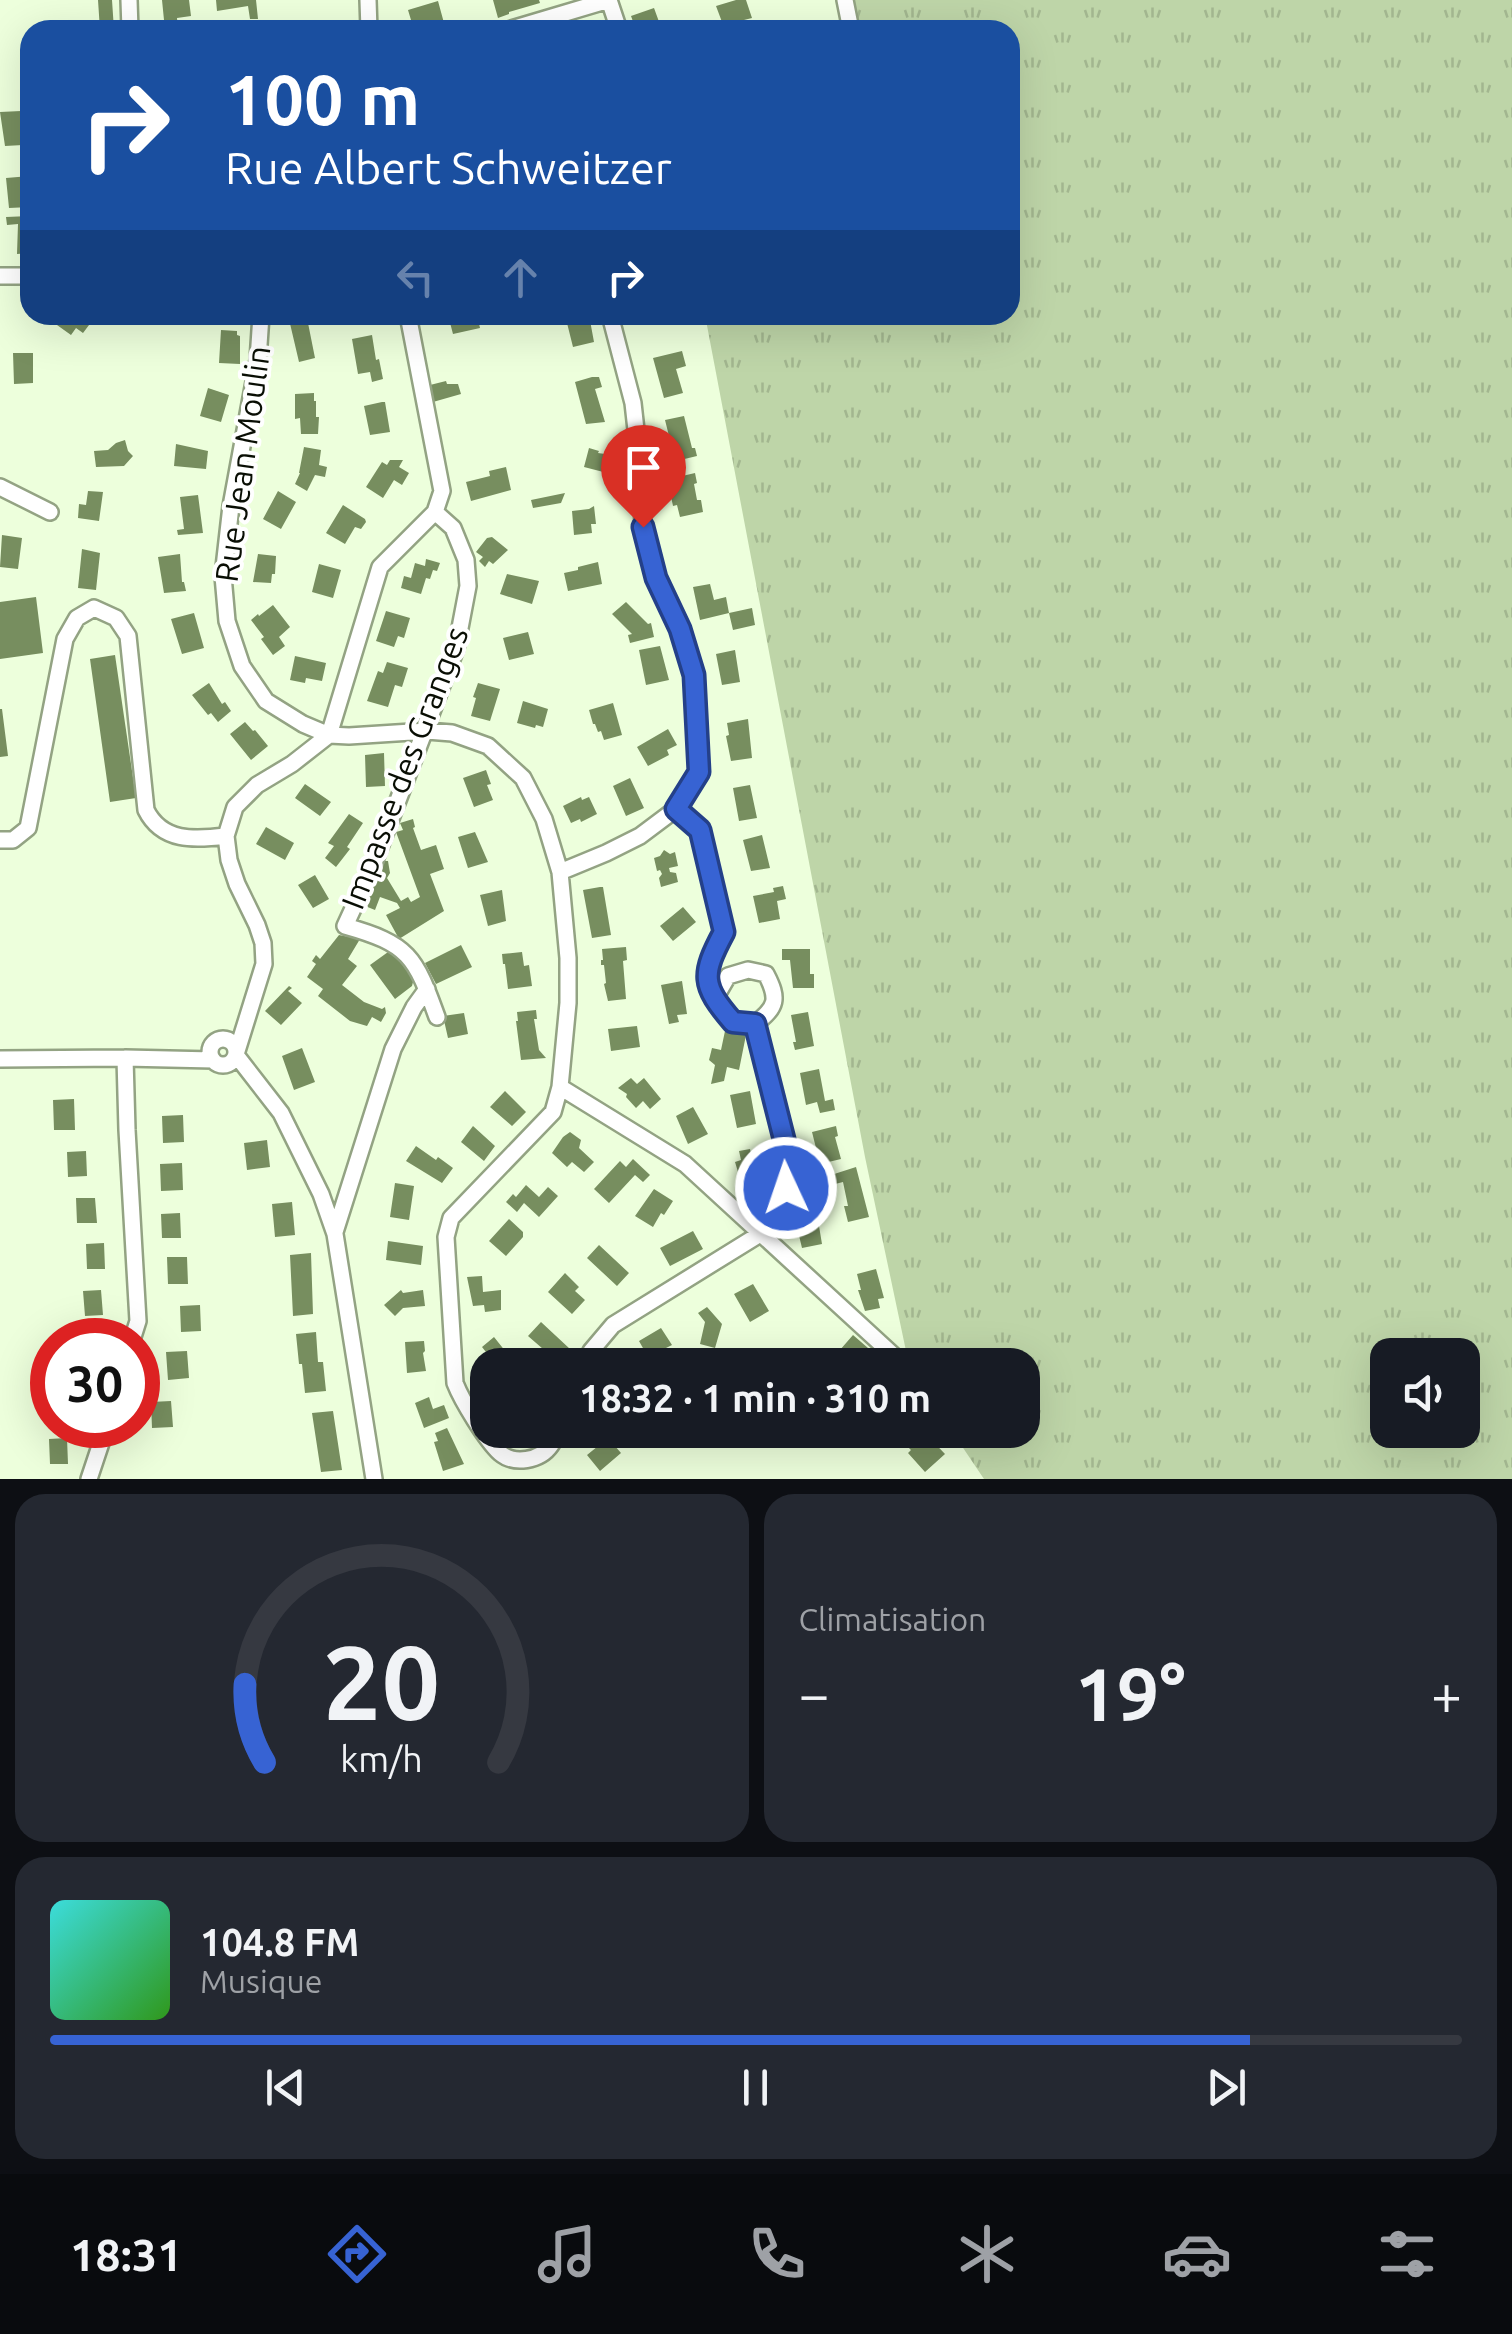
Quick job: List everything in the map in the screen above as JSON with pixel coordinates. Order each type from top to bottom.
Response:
[{"type":"street","points":[[542,20],[609,0]]},
{"type":"street","name":"Rue Jean Moulin","points":[[260,325],[223,576],[227,621],[242,666],[266,701],[328,735],[452,733],[488,746],[523,778],[544,819],[560,872],[568,958],[560,1087]]},
{"type":"street","points":[[223,1053],[250,1004],[264,964],[257,925],[228,860],[226,836],[235,807],[257,785],[328,735],[380,566],[435,512],[442,490],[410,325]]},
{"type":"street","points":[[560,872],[640,836],[676,809],[699,772],[694,675],[680,629],[656,578],[643,527],[633,403],[613,325]]},
{"type":"street","points":[[0,486],[50,512]]},
{"type":"street","name":"Impasse des Granges","points":[[435,512],[454,528],[466,560],[468,586],[456,649],[374,863],[345,926],[374,934],[401,948],[422,974],[437,1017]]},
{"type":"street","points":[[0,840],[13,840],[28,828],[65,639],[77,618],[94,608],[116,618],[128,636],[146,810],[152,824],[168,834],[205,839],[226,836]]},
{"type":"street","points":[[676,809],[700,830],[724,932],[706,976],[714,1000],[733,1022],[755,1024],[775,1002],[766,974],[748,970],[728,976],[714,1000]]},
{"type":"street","points":[[335,1234],[393,1049],[427,988]]},
{"type":"street","points":[[742,1216],[770,1203],[786,1188],[790,1163],[755,1024]]},
{"type":"street","points":[[223,1053],[282,1112],[322,1194],[335,1234],[374,1479]]},
{"type":"street","points":[[0,1059],[180,1058],[223,1053]]},
{"type":"street","points":[[125,1058],[138,1318]]},
{"type":"street","points":[[470,1413],[455,1384],[446,1236],[451,1218],[552,1112],[560,1087],[685,1164],[885,1348]]},
{"type":"street","points":[[593,1348],[613,1324],[760,1234]]},
{"type":"street","points":[[89,1479],[99,1448]]},
{"type":"street","points":[[496,1448],[501,1455],[520,1460],[538,1457],[548,1448]]},
{"type":"green space","points":[[838,0],[1512,0],[1512,1479],[984,1479],[963,1448],[1040,1448],[1040,1348],[905,1348],[865,1157],[707,325],[1020,325],[1020,20],[841,20]]},
{"type":"building","points":[[98,0],[112,0],[113,20],[99,20]]},
{"type":"building","points":[[162,0],[189,0],[191,16],[164,20]]},
{"type":"building","points":[[216,0],[256,0],[258,19],[250,19],[248,6],[217,11]]},
{"type":"building","points":[[493,0],[539,0],[540,3],[498,18]]},
{"type":"building","points":[[746,0],[752,18],[721,20],[716,6]]},
{"type":"building","points":[[438,1],[443,20],[411,20],[408,10]]},
{"type":"building","points":[[654,8],[658,20],[632,20],[631,16]]},
{"type":"building","points":[[20,111],[20,145],[5,146],[0,112]]},
{"type":"building","points":[[20,177],[20,207],[9,208],[6,178]]},
{"type":"building","points":[[20,216],[20,254],[17,254],[18,224],[7,225],[6,217]]},
{"type":"building","points":[[57,325],[89,325],[83,333],[76,328],[71,335]]},
{"type":"building","points":[[290,325],[308,325],[315,358],[299,362]]},
{"type":"building","points":[[451,325],[479,325],[480,328],[453,334]]},
{"type":"building","points":[[568,325],[591,325],[594,342],[573,347]]},
{"type":"building","points":[[221,330],[237,331],[240,336],[240,364],[219,363]]},
{"type":"building","points":[[372,335],[383,379],[372,382],[370,372],[358,374],[352,339]]},
{"type":"building","points":[[682,351],[686,366],[676,369],[683,393],[664,398],[653,358]]},
{"type":"building","points":[[13,353],[33,353],[33,383],[14,384]]},
{"type":"building","points":[[599,377],[602,387],[595,389],[605,422],[586,424],[575,382]]},
{"type":"building","points":[[446,381],[458,384],[461,394],[433,402],[430,385]]},
{"type":"building","points":[[208,388],[229,395],[221,422],[200,416]]},
{"type":"building","points":[[314,393],[318,434],[301,434],[300,418],[295,419],[295,394]]},
{"type":"building","points":[[385,402],[390,432],[370,435],[364,406]]},
{"type":"building","points":[[684,416],[697,456],[676,461],[665,420]]},
{"type":"building","points":[[125,440],[133,456],[124,466],[96,467],[94,451],[108,450]]},
{"type":"building","points":[[176,444],[208,451],[206,469],[174,466]]},
{"type":"building","points":[[304,447],[321,450],[319,465],[327,467],[325,477],[315,475],[307,491],[295,484]]},
{"type":"building","points":[[589,448],[619,456],[615,475],[584,467]]},
{"type":"building","points":[[390,460],[403,460],[399,467],[409,473],[402,485],[394,480],[383,498],[366,487],[382,462],[387,465]]},
{"type":"building","points":[[506,467],[511,490],[471,501],[466,482]]},
{"type":"building","points":[[695,473],[697,500],[701,500],[703,512],[680,517],[669,487],[680,485],[678,477]]},
{"type":"building","points":[[88,491],[103,492],[99,521],[78,518],[79,504],[86,505]]},
{"type":"building","points":[[278,491],[296,502],[281,529],[263,519]]},
{"type":"building","points":[[565,493],[561,503],[533,508],[531,500]]},
{"type":"building","points":[[198,495],[203,533],[178,535],[177,530],[184,529],[180,497]]},
{"type":"building","points":[[343,505],[366,522],[361,529],[355,527],[345,544],[326,533]]},
{"type":"building","points":[[594,506],[596,524],[591,524],[592,533],[574,535],[572,511]]},
{"type":"building","points":[[2,535],[22,538],[18,569],[0,567]]},
{"type":"building","points":[[492,537],[508,550],[485,567],[479,561],[483,557],[476,552]]},
{"type":"building","points":[[82,549],[100,553],[96,590],[78,588]]},
{"type":"building","points":[[180,554],[186,591],[164,593],[158,557]]},
{"type":"building","points":[[258,554],[276,556],[271,583],[253,582]]},
{"type":"building","points":[[426,559],[440,563],[430,579],[426,578],[421,594],[401,588],[404,576],[411,578],[415,563],[425,566]]},
{"type":"building","points":[[598,562],[602,584],[568,591],[564,573]]},
{"type":"building","points":[[319,564],[341,570],[333,598],[312,592]]},
{"type":"building","points":[[507,574],[539,581],[532,604],[500,594]]},
{"type":"building","points":[[710,584],[714,600],[726,597],[729,613],[700,620],[693,587]]},
{"type":"building","points":[[36,597],[43,653],[0,659],[0,602]]},
{"type":"building","points":[[626,602],[651,623],[654,637],[630,643],[628,635],[632,634],[612,614]]},
{"type":"building","points":[[273,605],[290,627],[279,637],[285,646],[273,655],[251,620]]},
{"type":"building","points":[[752,608],[755,625],[733,630],[729,613]]},
{"type":"building","points":[[386,611],[410,618],[404,638],[398,636],[394,647],[376,641]]},
{"type":"building","points":[[194,613],[204,648],[182,654],[171,619]]},
{"type":"building","points":[[528,632],[534,654],[509,660],[503,638]]},
{"type":"building","points":[[660,646],[669,680],[646,685],[639,650]]},
{"type":"building","points":[[735,650],[740,682],[722,685],[716,654]]},
{"type":"building","points":[[115,655],[136,798],[110,802],[90,659]]},
{"type":"building","points":[[295,656],[326,663],[322,681],[290,680]]},
{"type":"building","points":[[387,662],[408,668],[402,687],[395,685],[388,707],[367,701],[378,671],[383,673]]},
{"type":"building","points":[[209,683],[231,711],[218,722],[192,695]]},
{"type":"building","points":[[478,683],[500,689],[490,721],[471,716]]},
{"type":"building","points":[[523,701],[548,709],[543,727],[517,723]]},
{"type":"building","points":[[613,703],[622,735],[604,740],[589,710]]},
{"type":"building","points":[[0,709],[8,756],[0,757]]},
{"type":"building","points":[[748,719],[752,758],[731,761],[727,723]]},
{"type":"building","points":[[245,722],[268,746],[251,760],[230,734]]},
{"type":"building","points":[[668,729],[677,745],[667,750],[669,755],[648,766],[637,747]]},
{"type":"building","points":[[384,753],[385,786],[366,787],[365,755]]},
{"type":"building","points":[[486,770],[493,800],[474,807],[463,778]]},
{"type":"building","points":[[630,778],[644,808],[626,816],[613,786]]},
{"type":"building","points":[[305,784],[331,802],[320,816],[295,798]]},
{"type":"building","points":[[750,785],[757,818],[739,821],[733,788]]},
{"type":"building","points":[[589,797],[597,814],[571,823],[563,806]]},
{"type":"building","points":[[349,814],[363,823],[336,867],[325,858],[334,846],[328,843]]},
{"type":"building","points":[[413,819],[421,850],[436,845],[444,869],[430,874],[444,911],[399,939],[386,915],[400,908],[397,903],[380,897],[375,910],[365,906],[384,861],[388,861],[387,878],[401,901],[408,897],[411,902],[420,897],[396,832],[403,830],[400,823]]},
{"type":"building","points":[[266,827],[294,843],[285,860],[256,844]]},
{"type":"building","points":[[475,832],[488,862],[468,868],[458,837]]},
{"type":"building","points":[[762,835],[770,868],[751,871],[743,840]]},
{"type":"building","points":[[664,850],[675,852],[678,866],[669,868],[676,873],[678,882],[661,887],[662,874],[657,871],[654,858]]},
{"type":"building","points":[[315,875],[329,899],[313,908],[298,885]]},
{"type":"building","points":[[783,886],[786,899],[777,901],[780,919],[759,923],[753,896]]},
{"type":"building","points":[[603,887],[611,935],[592,938],[583,890]]},
{"type":"building","points":[[502,890],[506,921],[488,926],[480,895]]},
{"type":"building","points":[[683,907],[696,922],[673,941],[660,926]]},
{"type":"building","points":[[339,935],[360,939],[348,959],[357,966],[342,985],[364,1002],[385,1007],[381,1022],[372,1017],[367,1026],[350,1021],[318,996],[323,989],[307,977],[316,964],[312,961],[316,955],[320,959]]},
{"type":"building","points":[[461,945],[472,967],[436,984],[425,963]]},
{"type":"building","points":[[395,947],[415,974],[412,986],[395,999],[370,965]]},
{"type":"building","points":[[626,947],[626,999],[608,1001],[602,949]]},
{"type":"building","points":[[782,949],[810,949],[814,988],[793,988],[790,960],[782,960]]},
{"type":"building","points":[[522,952],[524,966],[529,965],[532,986],[508,989],[502,954]]},
{"type":"building","points":[[682,981],[687,1014],[677,1015],[679,1022],[669,1024],[661,985]]},
{"type":"building","points":[[289,986],[292,988],[288,991],[302,1003],[281,1025],[265,1011]]},
{"type":"building","points":[[536,1010],[539,1050],[546,1058],[521,1060],[517,1012]]},
{"type":"building","points":[[808,1012],[814,1046],[795,1050],[791,1015]]},
{"type":"building","points":[[464,1013],[468,1034],[448,1038],[443,1016]]},
{"type":"building","points":[[637,1026],[640,1047],[611,1051],[608,1029]]},
{"type":"building","points":[[725,1031],[746,1035],[739,1070],[727,1067],[724,1081],[711,1084],[715,1065],[709,1060],[712,1048],[721,1050]]},
{"type":"building","points":[[302,1048],[315,1082],[294,1090],[282,1056]]},
{"type":"building","points":[[819,1069],[825,1101],[833,1099],[835,1110],[820,1113],[817,1102],[806,1105],[800,1073]]},
{"type":"building","points":[[631,1078],[637,1084],[644,1078],[661,1099],[650,1109],[643,1101],[636,1108],[618,1088]]},
{"type":"building","points":[[505,1091],[526,1112],[512,1126],[490,1107]]},
{"type":"building","points":[[750,1091],[756,1124],[737,1128],[730,1095]]},
{"type":"building","points":[[74,1099],[75,1130],[54,1130],[53,1100]]},
{"type":"building","points":[[693,1107],[708,1134],[688,1144],[676,1116]]},
{"type":"building","points":[[183,1115],[184,1142],[163,1143],[162,1116]]},
{"type":"building","points":[[473,1126],[495,1146],[484,1161],[461,1142]]},
{"type":"building","points":[[836,1126],[841,1159],[820,1164],[812,1132]]},
{"type":"building","points":[[570,1132],[581,1140],[579,1148],[594,1162],[584,1172],[572,1162],[567,1167],[552,1153]]},
{"type":"building","points":[[267,1140],[270,1167],[247,1170],[244,1143]]},
{"type":"building","points":[[416,1146],[453,1168],[442,1183],[406,1161]]},
{"type":"building","points":[[750,1149],[763,1187],[744,1192],[735,1162],[741,1160],[739,1151]]},
{"type":"building","points":[[86,1151],[87,1176],[68,1177],[67,1152]]},
{"type":"building","points":[[633,1159],[650,1175],[643,1182],[635,1175],[609,1203],[594,1189],[620,1161],[626,1167]]},
{"type":"building","points":[[182,1163],[183,1190],[161,1191],[160,1164]]},
{"type":"building","points":[[856,1167],[869,1217],[848,1222],[843,1182],[831,1185],[828,1176]]},
{"type":"building","points":[[395,1183],[414,1186],[409,1220],[390,1217]]},
{"type":"building","points":[[526,1185],[539,1197],[548,1187],[558,1196],[539,1217],[524,1203],[517,1212],[506,1202]]},
{"type":"building","points":[[654,1189],[673,1201],[653,1227],[635,1216]]},
{"type":"building","points":[[76,1198],[95,1198],[97,1223],[77,1223]]},
{"type":"building","points":[[292,1202],[295,1235],[275,1237],[272,1204]]},
{"type":"building","points":[[180,1213],[181,1238],[162,1238],[161,1214]]},
{"type":"building","points":[[817,1214],[822,1244],[802,1248],[795,1219]]},
{"type":"building","points":[[509,1219],[523,1232],[523,1237],[506,1256],[489,1241]]},
{"type":"building","points":[[693,1231],[703,1249],[670,1266],[660,1248]]},
{"type":"building","points":[[388,1241],[423,1246],[421,1265],[386,1260]]},
{"type":"building","points":[[104,1243],[105,1269],[87,1269],[86,1244]]},
{"type":"building","points":[[599,1245],[629,1273],[617,1286],[587,1258]]},
{"type":"building","points":[[311,1253],[313,1314],[293,1316],[290,1255]]},
{"type":"building","points":[[167,1257],[187,1257],[188,1284],[168,1284]]},
{"type":"building","points":[[876,1269],[884,1298],[878,1299],[880,1308],[865,1311],[857,1274]]},
{"type":"building","points":[[565,1273],[585,1300],[572,1314],[548,1292]]},
{"type":"building","points":[[482,1276],[483,1292],[501,1290],[501,1310],[485,1312],[484,1305],[473,1306],[467,1277]]},
{"type":"building","points":[[753,1284],[769,1311],[750,1322],[734,1294]]},
{"type":"building","points":[[101,1290],[103,1315],[85,1316],[83,1291]]},
{"type":"building","points":[[401,1290],[423,1290],[425,1306],[403,1308],[395,1316],[384,1305]]},
{"type":"building","points":[[200,1305],[201,1331],[181,1332],[180,1306]]},
{"type":"building","points":[[707,1307],[722,1324],[715,1348],[700,1344],[705,1322],[698,1313]]},
{"type":"building","points":[[541,1322],[569,1348],[542,1348],[528,1336]]},
{"type":"building","points":[[661,1328],[672,1345],[643,1348],[639,1341]]},
{"type":"building","points":[[316,1332],[318,1362],[323,1362],[326,1391],[305,1393],[296,1334]]},
{"type":"building","points":[[853,1335],[868,1348],[842,1348]]},
{"type":"building","points":[[494,1337],[503,1348],[483,1348]]},
{"type":"building","points":[[424,1341],[426,1371],[407,1373],[405,1342]]},
{"type":"building","points":[[187,1351],[189,1378],[168,1380],[166,1352]]},
{"type":"building","points":[[429,1397],[433,1409],[444,1405],[449,1418],[424,1428],[415,1403]]},
{"type":"building","points":[[171,1401],[173,1427],[160,1428],[160,1402]]},
{"type":"building","points":[[333,1411],[342,1470],[321,1472],[312,1413]]},
{"type":"building","points":[[447,1428],[464,1464],[443,1471],[434,1442],[438,1441],[435,1433]]},
{"type":"building","points":[[49,1448],[67,1448],[68,1464],[50,1464]]},
{"type":"building","points":[[596,1448],[617,1448],[621,1453],[600,1471],[587,1455]]},
{"type":"building","points":[[939,1448],[945,1454],[925,1472],[908,1453]]},
{"type":"route","points":[[643,527],[656,578],[680,629],[694,675],[699,772],[676,809],[700,830],[724,932],[706,976],[714,1000],[733,1022],[755,1024],[790,1163],[786,1188]]}]
